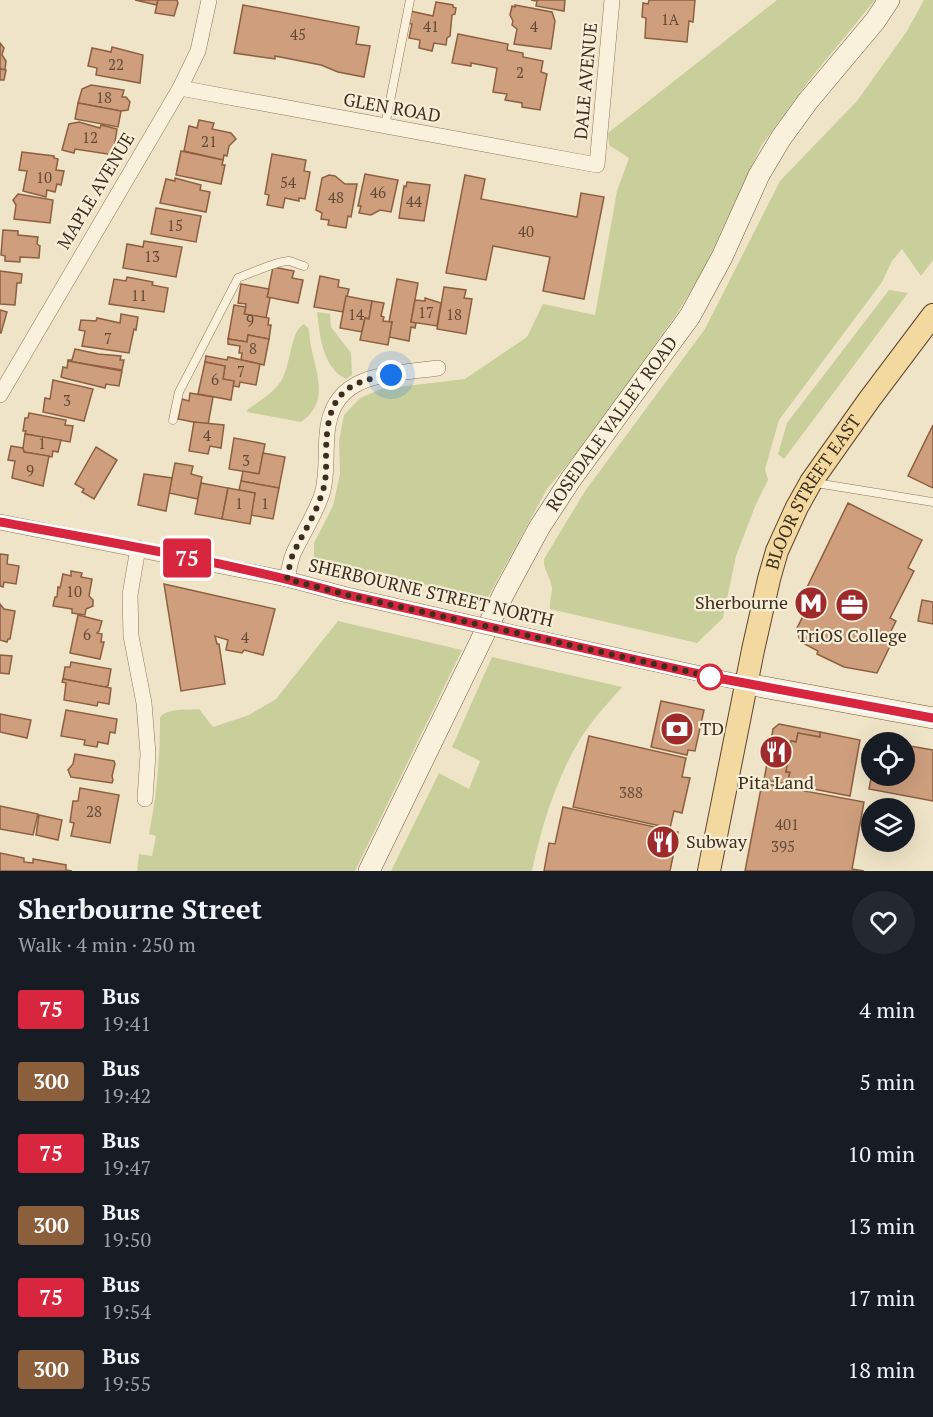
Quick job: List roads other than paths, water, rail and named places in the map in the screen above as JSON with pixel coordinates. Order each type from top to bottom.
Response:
[{"type":"main road","name":"BLOOR STREET EAST","points":[[709,871],[769,579],[777,551],[797,507],[812,482],[869,400],[933,315]]},
{"type":"street","name":"MAPLE AVENUE","points":[[0,395],[180,88],[198,51],[209,0]]},
{"type":"street","name":"DALE AVENUE","points":[[597,165],[612,0]]},
{"type":"street","name":"ROSEDALE VALLEY ROAD","points":[[369,871],[504,593],[539,528],[571,479],[690,316],[722,257],[759,175],[781,138],[808,101],[875,21],[889,0]]},
{"type":"street","name":"GLEN ROAD","points":[[180,88],[597,165]]},
{"type":"street","points":[[287,579],[294,552],[322,494],[326,476],[327,424],[329,414],[339,397],[355,383],[367,378],[438,368]]},
{"type":"street","name":"SHERBOURNE STREET NORTH","points":[[0,522],[287,579],[629,660],[747,684]]},
{"type":"street","points":[[138,548],[130,595],[131,636],[144,703],[148,754],[145,800]]},
{"type":"street","points":[[747,684],[933,718]]},
{"type":"lane","points":[[385,126],[410,0]]},
{"type":"lane","points":[[173,420],[179,392],[238,278],[265,269],[274,263],[288,261],[303,266]]},
{"type":"lane","points":[[812,482],[933,502]]},
{"type":"place","name":"Sherbourne","points":[[811,603]]},
{"type":"place","name":"TriOS College","points":[[852,605]]},
{"type":"place","name":"TD","points":[[677,729]]},
{"type":"place","name":"Pita Land","points":[[776,752]]},
{"type":"place","name":"Subway","points":[[663,842]]}]
